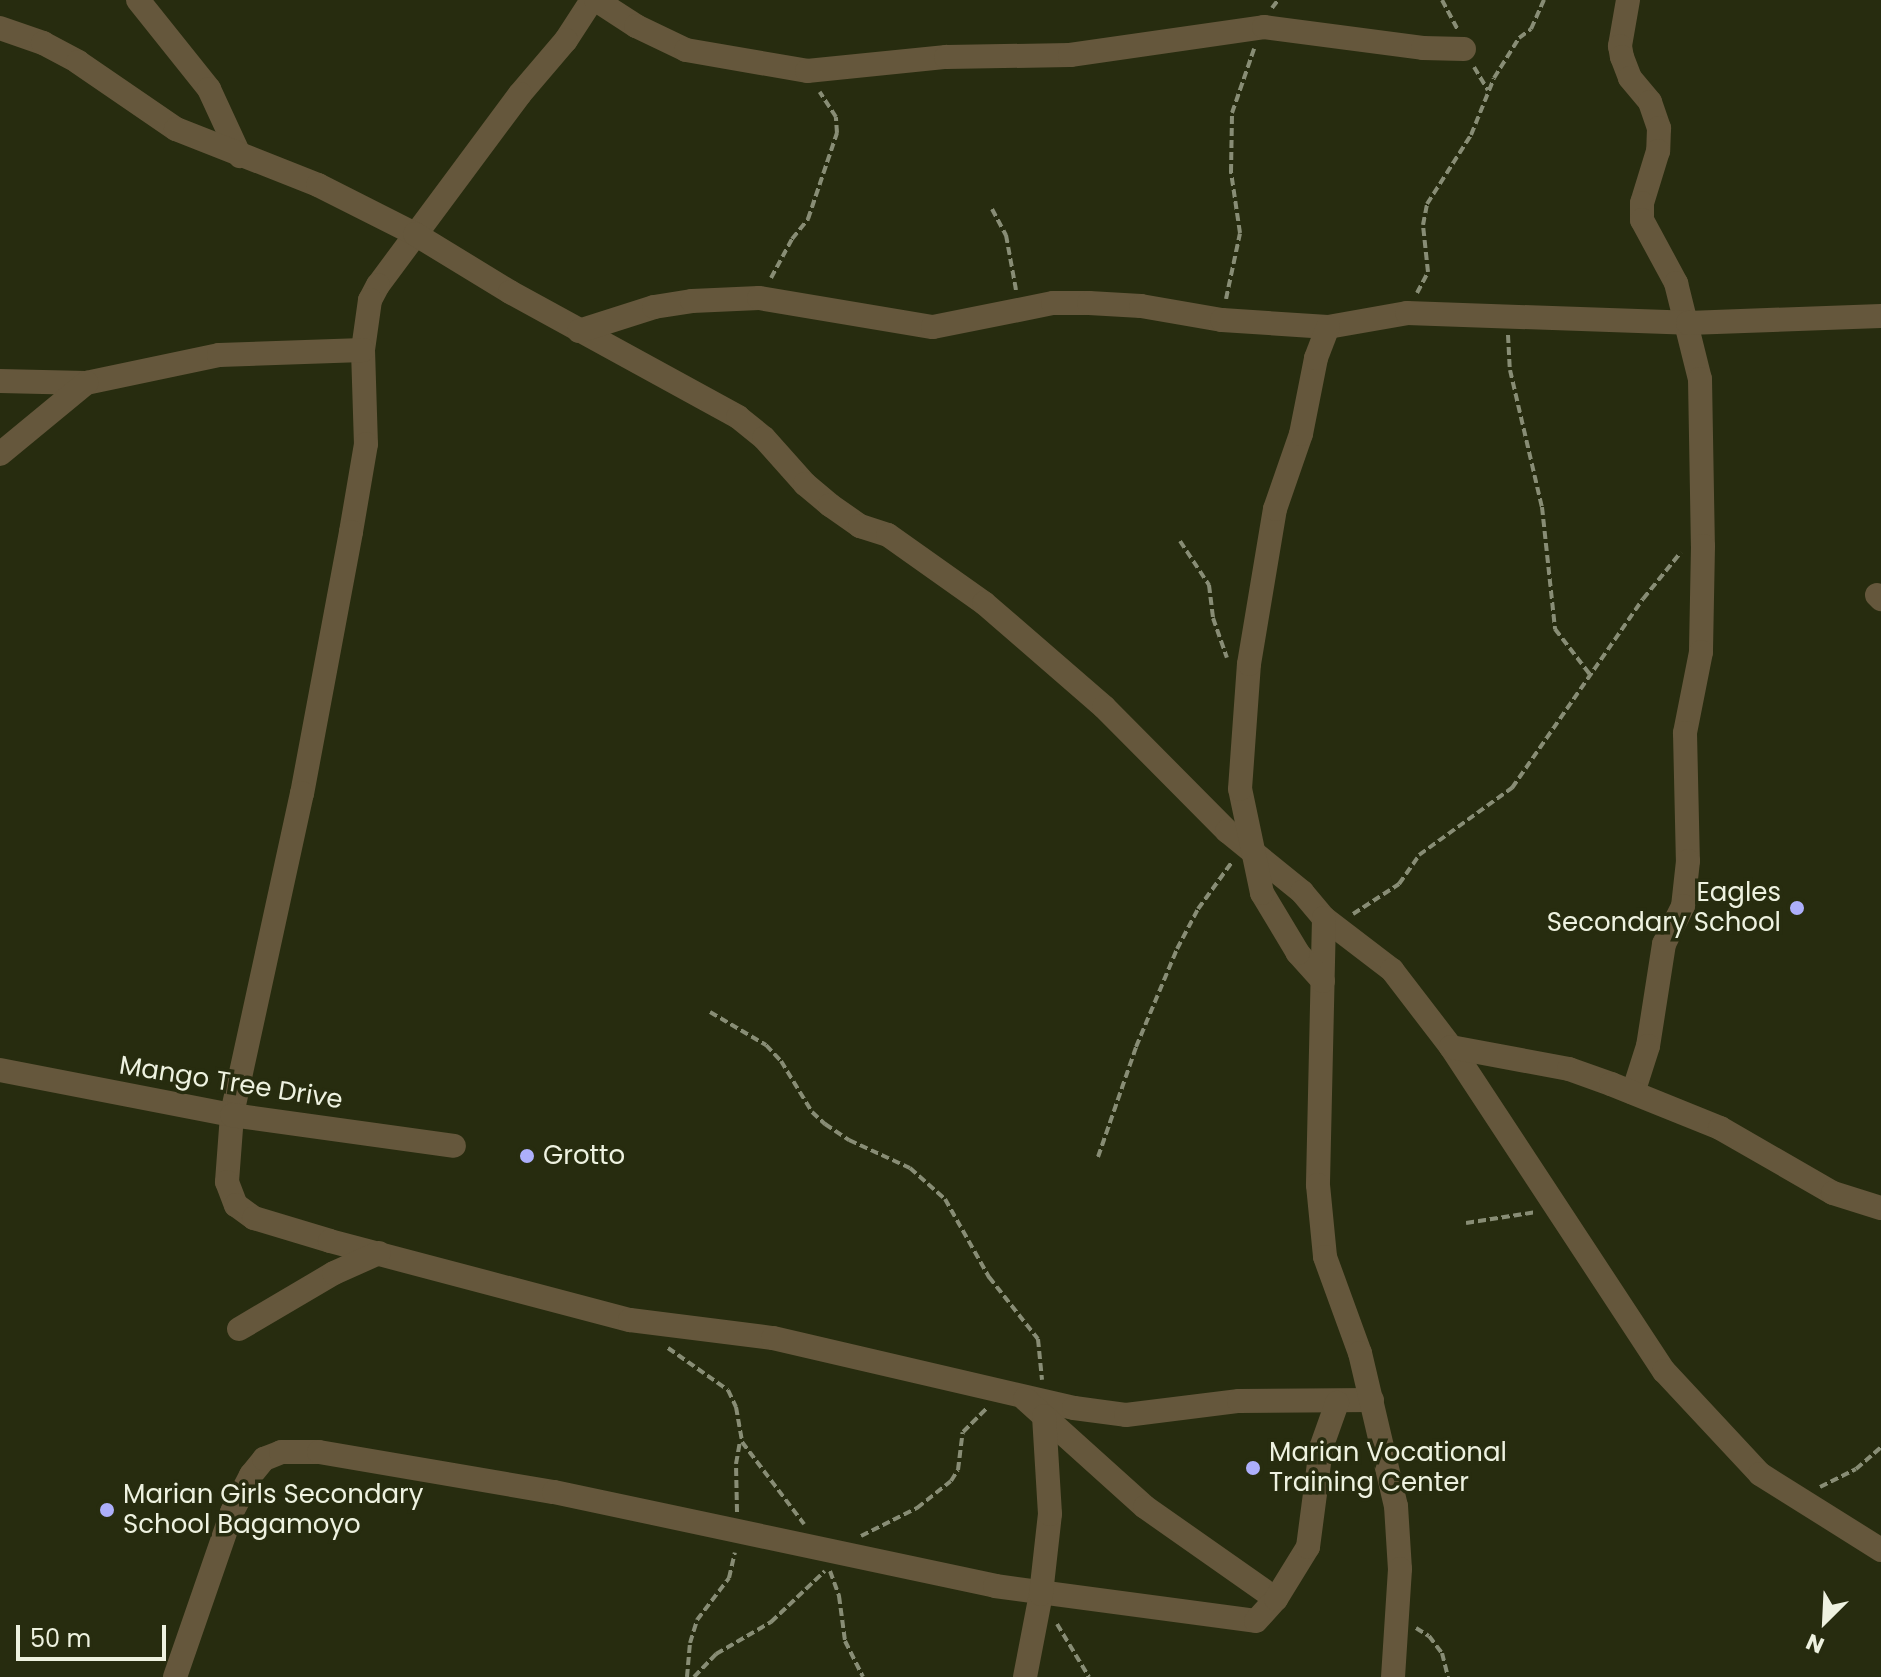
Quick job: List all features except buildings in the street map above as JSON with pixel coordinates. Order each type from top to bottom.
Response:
[{"type":"street","points":[[138,0],[209,89],[240,156]]},
{"type":"street","points":[[1372,1400],[1337,1403],[1239,1401],[1126,1415],[1029,1402],[773,1338],[630,1320],[379,1253],[254,1218],[236,1205],[227,1182],[232,1115],[302,793],[366,444],[363,350],[370,300],[415,234],[594,0],[636,26],[686,50],[807,71],[946,57],[1070,55],[1264,27],[1423,48],[1464,49]]},
{"type":"street","points":[[1628,0],[1620,46],[1622,57],[1630,78],[1650,102],[1659,128],[1658,151],[1642,203],[1642,220],[1676,283],[1700,379],[1703,546],[1701,652],[1685,733],[1688,861],[1683,906],[1664,944],[1648,1046],[1633,1093]]},
{"type":"street","points":[[0,28],[43,43],[176,129],[318,185],[415,234],[579,331],[738,417],[764,438],[805,484],[830,505],[860,526],[888,535],[984,603],[1104,707],[1248,848],[1302,892],[1329,922],[1392,970],[1451,1047],[1664,1371],[1760,1474],[1881,1550]]},
{"type":"street","points":[[579,331],[654,307],[692,301],[759,298],[909,326],[933,327],[1020,313],[1053,303],[1141,306],[1222,320],[1328,327],[1407,313],[1688,323],[1881,316]]},
{"type":"street","points":[[1323,981],[1275,919],[1262,893],[1248,848],[1240,789],[1246,696],[1275,509],[1290,472],[1316,358],[1328,327]]},
{"type":"street","points":[[0,381],[86,383],[219,355],[363,350]]},
{"type":"street","points":[[0,454],[86,383]]},
{"type":"street","points":[[1329,922],[1323,981],[1317,1154],[1325,1257],[1372,1400],[1399,1536],[1393,1677]]},
{"type":"street","points":[[1451,1047],[1569,1069],[1720,1128],[1833,1193],[1881,1208]]},
{"type":"street","name":"Mango Tree Drive","points":[[0,1070],[232,1115],[454,1146]]},
{"type":"street","points":[[239,1329],[334,1273],[379,1253]]},
{"type":"street","points":[[1025,1677],[1040,1598],[1051,1494],[1029,1402]]},
{"type":"street","points":[[1029,1402],[1145,1507],[1276,1599]]},
{"type":"street","points":[[175,1677],[232,1512],[251,1475],[264,1459],[281,1452],[299,1450],[404,1465],[737,1530],[1040,1598],[1253,1621],[1261,1619],[1276,1599],[1308,1547],[1321,1448],[1337,1403]]},
{"type":"path","points":[[1407,313],[1428,272],[1423,225],[1427,204],[1471,135],[1494,78],[1519,38],[1531,29],[1544,0]]},
{"type":"path","points":[[1222,320],[1240,233],[1231,172],[1232,113],[1264,27]]},
{"type":"path","points":[[759,298],[792,239],[808,219],[837,133],[836,117],[807,71]]},
{"type":"path","points":[[992,209],[1006,235],[1020,313]]},
{"type":"path","points":[[1509,317],[1510,370],[1542,507],[1555,629],[1591,676]]},
{"type":"path","points":[[1180,541],[1209,585],[1213,618],[1227,659],[1246,696]]},
{"type":"path","points":[[1329,922],[1399,884],[1419,855],[1512,788],[1683,548]]},
{"type":"path","points":[[1098,1157],[1136,1047],[1177,949],[1198,909],[1248,848]]},
{"type":"path","points":[[710,1012],[766,1045],[781,1061],[812,1112],[825,1124],[849,1140],[910,1168],[945,1199],[989,1277],[1038,1339],[1029,1402],[963,1432],[958,1470],[951,1481],[917,1508],[867,1532],[843,1553]]},
{"type":"path","points":[[1466,1223],[1558,1209]]},
{"type":"path","points":[[660,1342],[728,1390],[736,1407],[741,1439],[736,1464],[734,1567],[727,1582],[697,1620],[690,1643],[687,1677]]},
{"type":"path","points":[[741,1439],[805,1525],[817,1547]]},
{"type":"path","points":[[1795,1497],[1839,1479],[1881,1447]]},
{"type":"path","points":[[694,1677],[716,1654],[771,1622],[829,1567],[839,1596],[845,1641],[863,1677]]},
{"type":"path","points":[[1040,1598],[1089,1677]]},
{"type":"path","points":[[1396,1616],[1429,1636],[1445,1659],[1448,1677]]},
{"type":"place","name":"Eagles Secondary School","points":[[1797,908]]},
{"type":"place","name":"Grotto","points":[[527,1156]]},
{"type":"place","name":"Marian Vocational Training Center","points":[[1253,1468]]},
{"type":"place","name":"Marian Girls Secondary School Bagamoyo","points":[[107,1510]]}]
